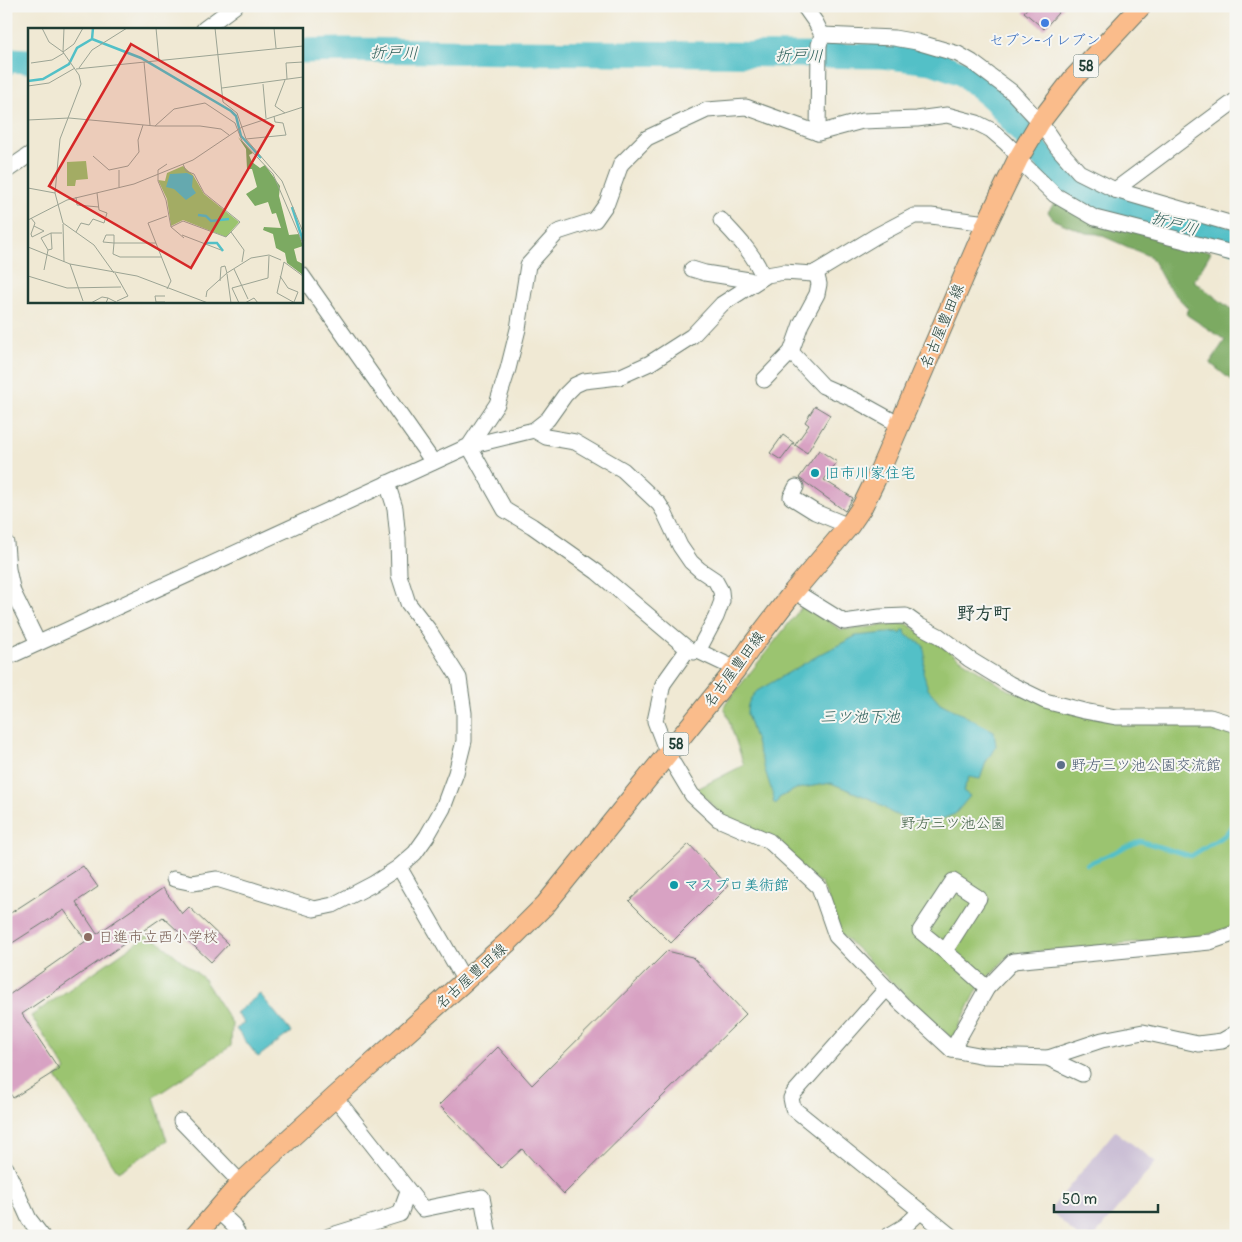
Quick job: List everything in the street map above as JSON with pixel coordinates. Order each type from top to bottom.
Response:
[{"type":"main road","name":"名古屋豊田線","points":[[195,1236],[241,1183],[508,942],[546,904],[668,755],[736,669],[794,591],[849,526],[862,507],[900,425],[987,223],[1020,156],[1038,126],[1073,79],[1141,6]]},
{"type":"street","points":[[205,28],[235,6]]},
{"type":"street","points":[[804,6],[816,23],[821,40],[818,133]]},
{"type":"street","points":[[821,40],[894,38],[917,42],[958,54],[972,62],[1012,92],[1038,126],[1079,172],[1115,190],[1236,225]]},
{"type":"street","points":[[1115,190],[1236,100]]},
{"type":"street","points":[[469,446],[497,404],[518,329],[528,265],[558,232],[595,220],[607,203],[621,164],[647,138],[707,110],[746,107],[818,133],[862,121],[917,119],[947,115],[977,123],[991,130],[1020,156],[1055,195],[1094,218],[1236,254]]},
{"type":"street","points":[[6,171],[28,156]]},
{"type":"street","points":[[6,658],[469,446],[534,430],[548,419],[565,395],[575,385],[584,381],[619,377],[650,362],[692,336],[722,304],[767,275],[784,272],[813,274],[876,236],[914,216],[931,216],[987,223]]},
{"type":"street","points":[[721,220],[736,236],[760,268],[759,280]]},
{"type":"street","points":[[692,268],[705,273],[759,280]]},
{"type":"street","points":[[764,380],[791,352],[801,324],[817,294],[819,284],[816,272]]},
{"type":"street","points":[[302,275],[433,462]]},
{"type":"street","points":[[791,352],[823,386],[855,400],[900,425]]},
{"type":"street","points":[[534,430],[546,437],[575,442],[622,470],[659,504],[680,546],[691,562],[715,580],[721,592],[722,601],[716,617],[693,650],[663,684],[655,721],[668,755],[692,795],[718,819],[769,841],[819,887],[836,936],[952,1050],[984,1056],[1048,1058],[1102,1040],[1143,1032],[1198,1044],[1222,1041],[1236,1034]]},
{"type":"street","points":[[469,446],[505,510],[532,526],[597,572],[693,650],[736,669]]},
{"type":"street","points":[[174,879],[193,883],[217,879],[314,909],[333,905],[373,884],[415,853],[443,808],[456,773],[464,741],[464,713],[459,678],[428,629],[408,603],[399,575],[398,539],[394,508],[387,483]]},
{"type":"street","points":[[796,488],[791,496],[814,512],[849,526]]},
{"type":"street","points":[[6,543],[8,569],[13,592],[38,644]]},
{"type":"street","points":[[794,591],[844,622],[880,617],[906,616],[938,636],[969,659],[1010,684],[1045,701],[1084,712],[1116,717],[1210,717],[1236,725]]},
{"type":"street","points":[[399,866],[465,981]]},
{"type":"street","points":[[952,1050],[986,988],[1013,961],[1210,942],[1236,933]]},
{"type":"street","points":[[945,951],[986,988]]},
{"type":"street","points":[[887,988],[794,1093],[791,1098],[793,1108],[951,1236]]},
{"type":"street","points":[[1048,1058],[1082,1074]]},
{"type":"street","points":[[335,1097],[423,1209],[482,1197],[489,1236]]},
{"type":"street","points":[[181,1121],[241,1183]]},
{"type":"street","points":[[6,1168],[29,1219],[42,1236]]},
{"type":"street","points":[[329,1236],[400,1214],[408,1192]]},
{"type":"street","points":[[217,1210],[233,1225],[239,1236]]},
{"type":"street","points":[[888,1236],[905,1226],[921,1211]]},
{"type":"shaded area","points":[[1115,1131],[1156,1162],[1095,1236],[1077,1236],[1050,1210]]},
{"type":"green space","points":[[1055,202],[1211,252],[1194,281],[1236,313],[1236,379],[1232,381],[1210,363],[1225,340],[1187,315],[1188,308],[1167,286],[1151,257],[1098,234],[1086,233],[1054,220],[1048,212]]},
{"type":"green space","name":"野方三ツ池公園","points":[[804,604],[841,630],[906,623],[1008,690],[1118,722],[1212,725],[1236,731],[1236,925],[1203,936],[1010,954],[979,987],[952,1039],[841,934],[822,884],[722,815],[697,789],[744,765],[724,706]]},
{"type":"green space","points":[[149,934],[203,978],[232,1023],[231,1046],[154,1097],[167,1141],[118,1172],[56,1077],[66,1070],[31,1016]]},
{"type":"water","name":"三ツ池下池","points":[[905,630],[906,635],[923,645],[925,655],[923,672],[928,689],[940,703],[994,731],[996,746],[986,762],[980,779],[969,777],[963,791],[970,796],[955,814],[931,823],[907,820],[890,812],[873,800],[831,783],[796,789],[779,798],[776,804],[773,802],[774,798],[747,714],[748,704],[752,697],[757,691],[856,636],[898,632],[901,634]]},
{"type":"water","points":[[260,994],[291,1032],[258,1057],[236,1029],[244,1023],[236,1013]]},
{"type":"building","points":[[1029,6],[1064,6],[1044,29],[1024,12]]},
{"type":"building","points":[[815,406],[830,415],[807,453],[795,445],[809,425],[805,422]]},
{"type":"building","points":[[783,435],[794,443],[781,460],[770,453]]},
{"type":"building","points":[[819,450],[837,462],[824,480],[853,498],[845,511],[799,478]]},
{"type":"building","points":[[689,844],[728,886],[671,943],[629,901]]},
{"type":"building","points":[[83,866],[98,887],[76,902],[97,934],[163,888],[182,914],[189,907],[228,944],[211,962],[163,917],[22,1014],[59,1069],[13,1098],[6,1087],[6,997],[86,941],[64,910],[6,947],[6,916]]},
{"type":"building","points":[[667,951],[692,957],[746,1014],[564,1194],[522,1149],[501,1168],[439,1105],[498,1047],[532,1085]]},
{"type":"waterway","name":"折戸川","points":[[302,51],[882,56],[932,62],[962,73],[994,99],[1066,185],[1096,200],[1236,241]]},
{"type":"waterway","name":"折戸川","points":[[6,63],[10,60],[28,61]]},
{"type":"waterway","points":[[1087,864],[1140,841],[1191,856],[1225,835],[1236,821]]},
{"type":"place","name":"セブン-イレブン","points":[[1045,23]]},
{"type":"place","name":"旧市川家住宅","points":[[815,473]]},
{"type":"place","name":"野方三ツ池公園交流館","points":[[1061,765]]},
{"type":"place","name":"マスプロ美術館","points":[[674,885]]},
{"type":"place","name":"日進市立西小学校","points":[[88,937]]},
{"type":"district","name":"野方町","points":[[984,613]]}]
